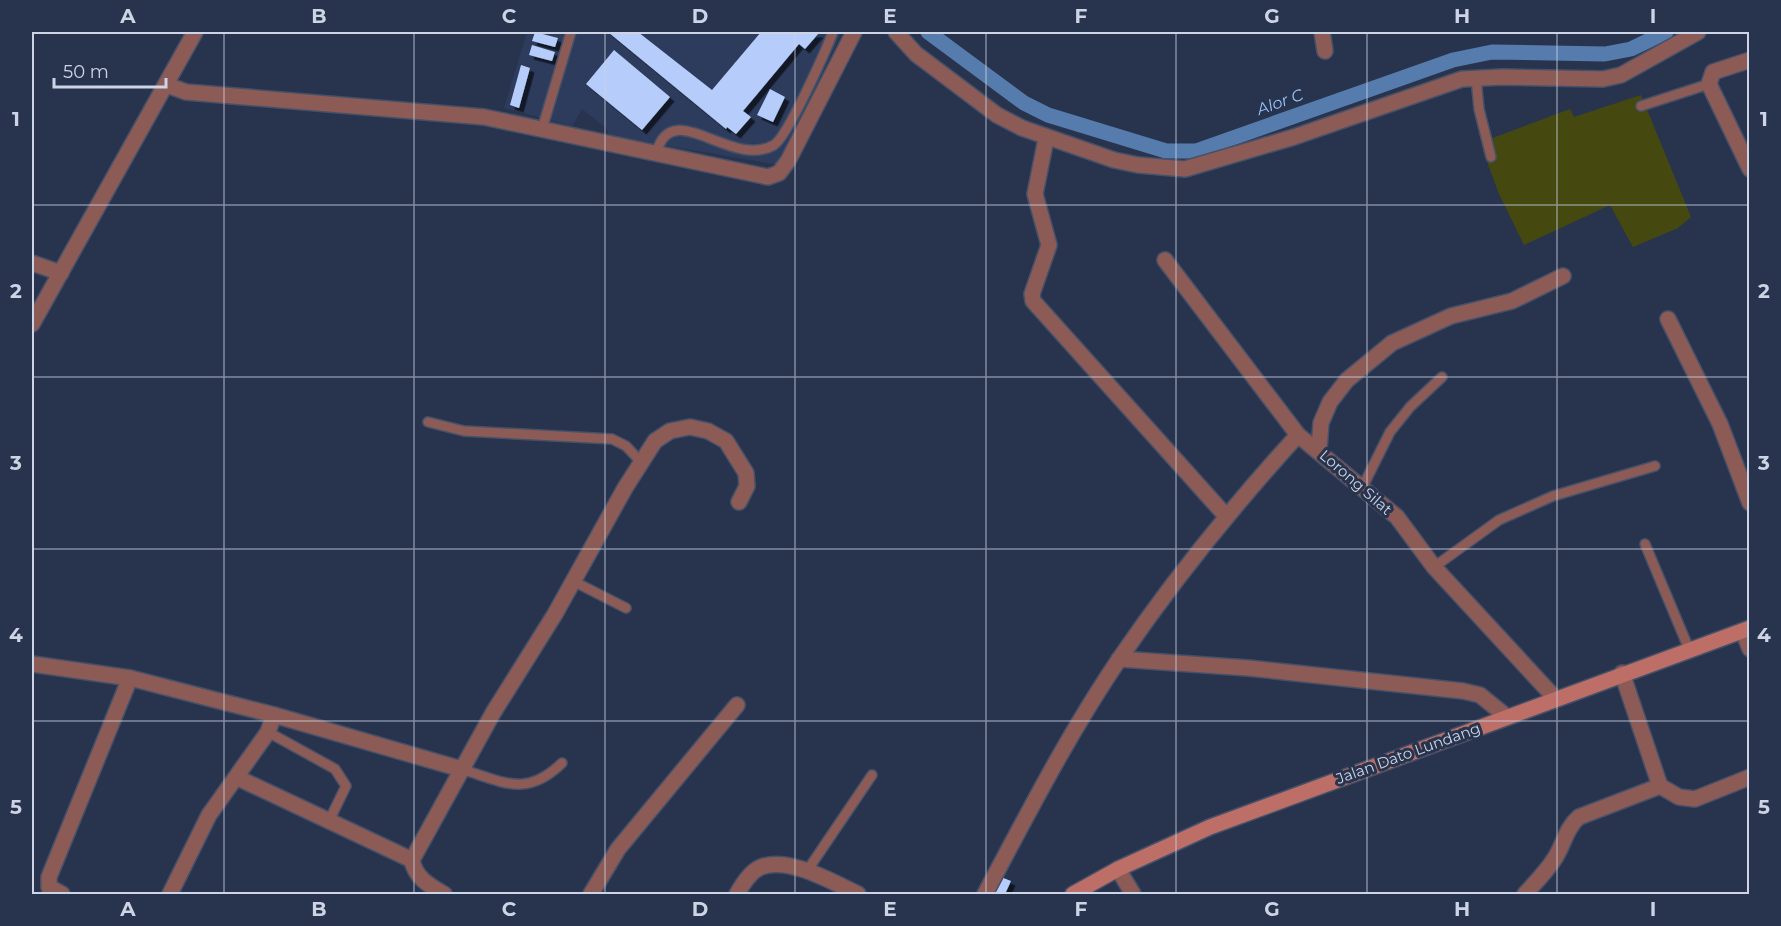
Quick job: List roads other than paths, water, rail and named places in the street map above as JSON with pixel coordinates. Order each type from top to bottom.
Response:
[{"type":"main road","name":"Jalan Dato Lundang","points":[[1073,894],[1118,869],[1210,827],[1746,629]]},
{"type":"street","points":[[32,324],[195,32]]},
{"type":"street","points":[[167,85],[186,92],[484,117],[768,177],[779,173],[788,161],[819,105],[854,32]]},
{"type":"street","points":[[896,32],[916,54],[997,115],[1046,139],[1114,160],[1138,165],[1185,169],[1294,137],[1450,82],[1476,78],[1603,79],[1635,70],[1698,32]]},
{"type":"street","points":[[1322,32],[1325,51]]},
{"type":"street","points":[[1749,60],[1713,72],[1709,84],[1749,169]]},
{"type":"street","points":[[1046,139],[1035,195],[1049,245],[1032,294],[1034,302],[1226,516]]},
{"type":"street","name":"Lorong Silat","points":[[1165,260],[1298,435],[1363,486],[1397,517],[1434,567],[1555,698]]},
{"type":"street","points":[[32,263],[61,273]]},
{"type":"street","points":[[1318,449],[1321,423],[1330,402],[1347,380],[1392,344],[1451,316],[1512,301],[1563,276]]},
{"type":"street","points":[[1668,319],[1720,424],[1749,503]]},
{"type":"street","points":[[444,894],[425,883],[413,869],[412,860],[461,769],[655,441],[670,431],[690,427],[708,431],[726,441],[746,473],[747,486],[739,502]]},
{"type":"street","points":[[985,894],[1042,787],[1119,659],[1226,516],[1298,435]]},
{"type":"street","points":[[1746,629],[1749,649]]},
{"type":"street","points":[[1119,659],[1248,668],[1463,691],[1480,695],[1507,717]]},
{"type":"street","points":[[32,664],[130,678],[274,715],[461,769]]},
{"type":"street","points":[[1622,673],[1660,786],[1679,797],[1695,799],[1749,777]]},
{"type":"street","points":[[62,894],[49,886],[49,877],[130,678]]},
{"type":"street","points":[[591,894],[618,849],[737,705]]},
{"type":"street","points":[[170,894],[209,814],[238,778],[268,732],[274,715]]},
{"type":"street","points":[[238,778],[412,860]]},
{"type":"street","points":[[1525,894],[1549,867],[1561,848],[1571,824],[1579,817],[1660,786]]},
{"type":"street","points":[[737,894],[744,881],[761,867],[780,865],[807,871],[858,894]]},
{"type":"street","points":[[1118,869],[1133,894]]},
{"type":"lane","points":[[542,129],[572,32]]},
{"type":"lane","points":[[656,154],[659,140],[670,130],[679,129],[747,150],[763,149],[775,144],[797,108],[834,32]]},
{"type":"lane","points":[[1476,78],[1479,109],[1491,157]]},
{"type":"lane","points":[[1641,106],[1709,84]]},
{"type":"lane","points":[[1363,486],[1390,432],[1410,407],[1442,377]]},
{"type":"lane","points":[[428,422],[464,431],[612,439],[626,446],[641,462]]},
{"type":"lane","points":[[1434,567],[1499,520],[1553,496],[1655,466]]},
{"type":"lane","points":[[1645,544],[1689,649]]},
{"type":"lane","points":[[573,580],[626,608]]},
{"type":"lane","points":[[268,732],[335,769],[346,786],[329,821]]},
{"type":"lane","points":[[461,769],[510,783],[530,785],[546,779],[562,764]]},
{"type":"lane","points":[[807,871],[872,775]]},
{"type":"waterway","name":"Alor C","points":[[928,32],[1024,103],[1048,115],[1166,151],[1196,151],[1453,60],[1492,52],[1605,54],[1631,49],[1666,32]]}]
